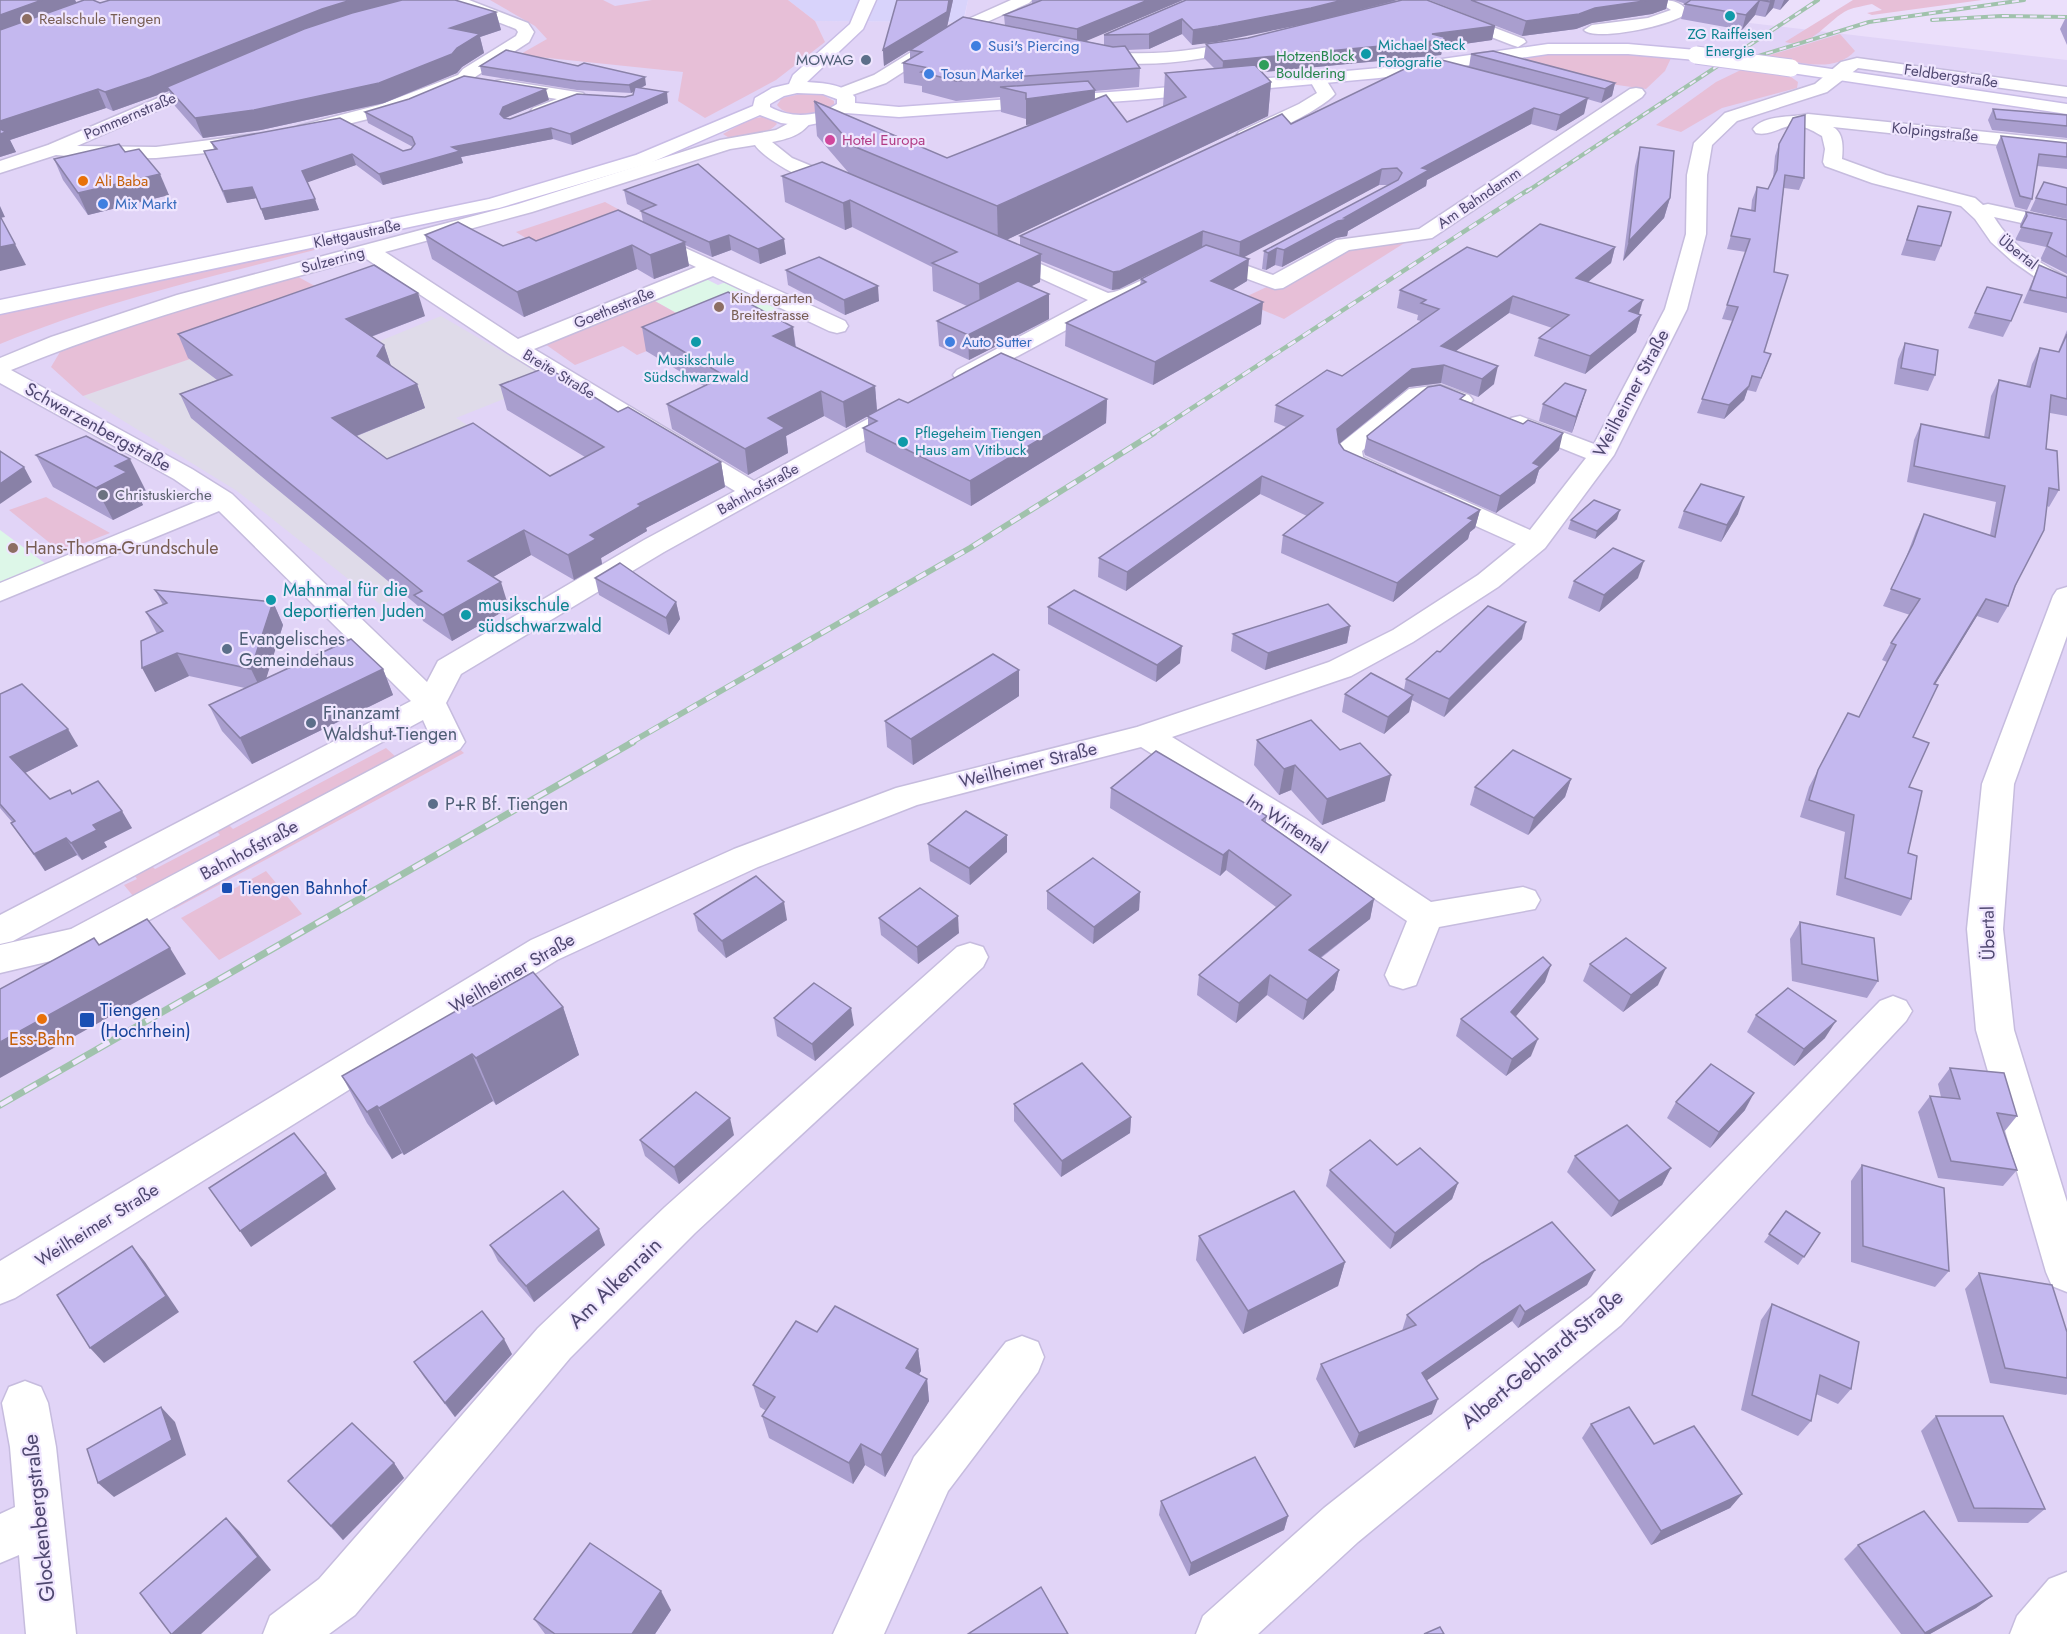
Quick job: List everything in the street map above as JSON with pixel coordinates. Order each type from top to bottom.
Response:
[{"type":"street","points":[[797,88],[799,79],[857,26],[868,0]]},
{"type":"street","points":[[762,109],[780,118],[803,120],[828,116],[843,101],[961,28],[1024,0]]},
{"type":"street","points":[[1592,30],[1629,26],[1669,17],[1680,12],[1677,6],[1663,0]]},
{"type":"street","points":[[55,148],[90,154],[145,152],[232,144],[348,121],[407,104],[464,79],[469,73],[523,39],[526,32],[522,26],[448,1]]},
{"type":"street","points":[[1406,4],[1518,42]]},
{"type":"street","points":[[961,28],[984,33]]},
{"type":"street","points":[[1107,40],[1077,52],[1113,59],[1177,55],[1266,40]]},
{"type":"street","name":"Feldbergstraße","points":[[762,109],[761,102],[767,96],[797,88],[824,89],[843,101],[899,112],[1317,80],[1435,66],[1548,49],[1628,49],[1696,55],[2067,109]]},
{"type":"street","name":"Feldbergstraße","points":[[1839,75],[1847,66],[1857,63],[2067,92]]},
{"type":"street","points":[[1435,66],[1472,75]]},
{"type":"street","name":"Pommernstraße","points":[[0,167],[55,148],[226,75]]},
{"type":"street","points":[[1703,143],[1731,117],[1821,88],[1839,75]]},
{"type":"street","points":[[464,79],[596,99]]},
{"type":"street","points":[[1225,146],[1305,108],[1326,94],[1317,80]]},
{"type":"street","name":"Am Bahndamm","points":[[1240,270],[1275,283],[1344,244],[1425,234],[1636,93]]},
{"type":"street","points":[[523,118],[577,97]]},
{"type":"street","points":[[1583,106],[1606,112]]},
{"type":"street","name":"Klettgaustraße","points":[[0,307],[492,204],[554,187],[645,157],[707,132],[743,114],[762,109]]},
{"type":"street","points":[[1803,119],[1831,133],[1834,149],[1832,162],[1879,179],[1968,202],[1986,213],[2067,228]]},
{"type":"street","name":"Kolpingstraße","points":[[1703,143],[1724,144],[1776,124],[1803,119],[2067,146]]},
{"type":"street","name":"Sulzerring","points":[[0,366],[59,342],[185,300],[525,208],[693,153],[792,130],[803,120]]},
{"type":"street","points":[[348,121],[367,132]]},
{"type":"street","points":[[761,139],[765,149],[785,161],[860,193]]},
{"type":"street","name":"Weilheimer Straße","points":[[0,1284],[544,950],[747,858],[908,796],[1145,735],[1340,669],[1403,636],[1488,581],[1535,542],[1601,455],[1676,309],[1696,234],[1697,175],[1703,143]]},
{"type":"street","name":"Übertal","points":[[1986,213],[1990,229],[2016,254],[2067,285]]},
{"type":"street","points":[[630,228],[837,326]]},
{"type":"street","points":[[978,243],[1106,300]]},
{"type":"street","points":[[999,253],[1019,243]]},
{"type":"street","name":"Breite Straße","points":[[369,250],[516,348],[753,491]]},
{"type":"street","name":"Bahnhofstraße","points":[[1,950],[431,702],[449,668],[753,491],[1106,300],[1126,297],[1203,256],[1240,270]]},
{"type":"street","points":[[1240,270],[1260,260]]},
{"type":"street","name":"Goethestraße","points":[[516,348],[713,268]]},
{"type":"street","name":"Schwarzenbergstraße","points":[[0,373],[183,474],[223,500],[431,702]]},
{"type":"street","points":[[1535,542],[1351,461],[1349,449],[1417,394],[1440,392],[1601,455]]},
{"type":"street","points":[[0,593],[223,500]]},
{"type":"street","name":"Übertal","points":[[2067,596],[1998,784],[1985,929],[1995,1030],[2067,1272]]},
{"type":"street","name":"Bahnhofstraße","points":[[1,950],[80,941],[449,742],[431,702]]},
{"type":"street","name":"Im Wirtental","points":[[1145,735],[1294,827],[1426,916]]},
{"type":"street","points":[[1402,975],[1426,916],[1523,900]]},
{"type":"street","name":"Am Alkenrain","points":[[288,1634],[337,1597],[554,1343],[680,1220],[970,957]]},
{"type":"street","name":"Albert-Gebhardt-Straße","points":[[1221,1634],[1341,1525],[1606,1311],[1893,1011]]},
{"type":"street","points":[[858,1634],[931,1474],[1022,1357]]},
{"type":"street","name":"Glockenbergstraße","points":[[25,1403],[33,1447],[20,1530],[51,1634]]},
{"type":"street","points":[[2036,1634],[2067,1597]]},
{"type":"shaded area","points":[[0,0],[788,0],[815,21],[964,22],[968,0],[1653,0],[1689,16],[2067,60],[2067,1634],[0,1634]]},
{"type":"shaded area","points":[[490,0],[603,0],[615,6],[652,0],[788,0],[815,21],[825,42],[776,80],[705,118],[678,101],[683,72],[519,55],[547,39],[535,26]]},
{"type":"shaded area","points":[[788,0],[968,0],[963,22],[815,21]]},
{"type":"shaded area","points":[[1853,0],[1982,0],[1872,15],[1867,13],[1882,10],[1872,4],[1848,10],[1803,42],[1785,42]]},
{"type":"shaded area","points":[[1840,34],[1855,51],[1836,63],[1801,63],[1767,56]]},
{"type":"shaded area","points":[[1628,51],[1672,56],[1665,71],[1646,89],[1489,67],[1484,63],[1543,54]]},
{"type":"shaded area","points":[[1747,67],[1791,77],[1798,82],[1797,88],[1722,108],[1681,132],[1656,125],[1716,82]]},
{"type":"shaded area","points":[[805,93],[821,94],[834,101],[834,104],[822,111],[805,115],[789,113],[777,105],[782,98]]},
{"type":"shaded area","points":[[762,117],[773,119],[777,124],[768,131],[749,136],[731,139],[723,134],[750,119]]},
{"type":"shaded area","points":[[605,202],[640,221],[550,253],[516,232]]},
{"type":"shaded area","points":[[1390,238],[1406,242],[1284,319],[1239,300],[1275,283],[1344,244]]},
{"type":"shaded area","points":[[330,241],[330,246],[122,301],[0,344],[0,313]]},
{"type":"shaded area","points":[[293,274],[333,296],[189,357],[190,359],[83,396],[51,367],[63,347]]},
{"type":"shaded area","name":"Kindergarten Breitestrasse","points":[[706,279],[718,285],[726,282],[786,314],[753,328],[703,328],[653,300]]},
{"type":"shaded area","points":[[653,300],[703,328],[637,355],[623,346],[575,365],[545,344]]},
{"type":"shaded area","points":[[325,308],[380,341],[441,316],[551,380],[456,418],[557,482],[483,557],[381,605],[237,491],[83,396]]},
{"type":"shaded area","points":[[46,497],[110,533],[61,552],[9,510]]},
{"type":"shaded area","name":"Hans-Thoma-Grundschule","points":[[0,530],[50,567],[0,587]]},
{"type":"shaded area","points":[[457,747],[464,753],[174,909],[168,901]]},
{"type":"shaded area","points":[[386,748],[396,757],[133,896],[124,885],[137,879],[133,873],[150,864],[155,869],[220,835],[214,828],[226,822],[233,829]]},
{"type":"shaded area","points":[[266,871],[302,914],[219,960],[181,918]]},
{"type":"building","points":[[0,0],[42,0],[0,15]]},
{"type":"building","points":[[84,0],[100,3],[110,0],[351,0],[322,9],[150,77],[105,92],[98,89],[0,121],[0,30]]},
{"type":"building","points":[[402,0],[455,0],[496,12],[450,28],[480,34],[457,48],[452,54],[379,83],[254,110],[195,118],[167,87],[304,29]]},
{"type":"building","points":[[897,0],[949,0],[947,12],[883,50]]},
{"type":"building","points":[[1042,0],[1148,0],[1077,29],[1004,15]]},
{"type":"building","points":[[1186,0],[1343,0],[1193,30],[1182,19],[1149,34],[1104,35]]},
{"type":"building","points":[[1402,0],[1427,0],[1495,26],[1432,34],[1444,37],[1444,40],[1223,61],[1206,44],[1248,38]]},
{"type":"building","points":[[1471,0],[1651,0],[1595,8],[1579,14],[1526,21]]},
{"type":"building","points":[[1691,0],[1760,0],[1746,15],[1685,4]]},
{"type":"building","points":[[963,17],[1113,47],[1125,46],[1140,68],[956,81],[921,72],[929,68],[903,63],[922,52],[910,50]]},
{"type":"building","points":[[506,50],[578,66],[584,63],[645,77],[629,85],[576,81],[480,66]]},
{"type":"building","points":[[1493,51],[1615,83],[1605,89],[1471,54]]},
{"type":"building","points":[[1434,58],[1588,98],[1560,115],[1534,108],[1422,168],[1429,170],[1344,218],[1349,219],[1338,221],[1284,250],[1277,248],[1268,253],[1264,251],[1398,180],[1402,173],[1397,168],[1382,169],[1240,242],[1203,231],[1120,271],[1113,272],[1020,236],[1282,114],[1291,124],[1425,59]]},
{"type":"building","points":[[1255,65],[1271,82],[997,206],[846,143],[849,142],[814,101],[947,158],[1106,95],[1127,122],[1186,97],[1165,73]]},
{"type":"building","points":[[464,76],[546,89],[503,107],[500,114],[510,119],[577,94],[625,97],[633,95],[635,87],[667,92],[570,134],[551,128],[452,147],[460,151],[379,174],[352,154],[302,171],[315,199],[261,209],[252,187],[223,191],[204,151],[217,149],[211,142],[340,118],[403,151],[411,149],[415,144],[412,137],[365,112],[409,99]]},
{"type":"building","points":[[1088,81],[1095,90],[1026,99],[1026,93],[1000,87]]},
{"type":"building","points":[[1993,109],[2067,115],[2067,126],[1996,119]]},
{"type":"building","points":[[1805,115],[1804,178],[1785,175],[1774,272],[1788,275],[1764,352],[1771,354],[1761,378],[1752,376],[1749,386],[1729,405],[1702,399],[1738,307],[1727,305],[1750,239],[1731,236],[1739,208],[1755,211],[1757,187],[1768,189],[1777,170],[1779,144],[1793,118]]},
{"type":"building","points":[[2001,136],[2067,143],[2067,157],[2039,154],[2032,199],[2020,196]]},
{"type":"building","points":[[119,144],[125,152],[139,149],[160,174],[78,193],[54,159]]},
{"type":"building","points":[[1640,147],[1674,151],[1670,198],[1629,241]]},
{"type":"building","points":[[822,162],[1041,254],[979,284],[932,263],[957,252],[850,200],[843,203],[782,176]]},
{"type":"building","points":[[698,164],[784,239],[758,249],[729,235],[709,242],[641,211],[656,205],[624,190]]},
{"type":"building","points":[[2044,182],[2067,188],[2067,205],[2036,198]]},
{"type":"building","points":[[1918,206],[1951,212],[1941,246],[1907,240]]},
{"type":"building","points":[[618,210],[685,242],[650,255],[632,245],[517,292],[425,235],[458,222],[503,246],[529,237],[536,241]]},
{"type":"building","points":[[2026,212],[2067,220],[2067,257],[2047,246],[2052,233],[2021,227],[2027,216]]},
{"type":"building","points":[[0,216],[15,244],[0,247]]},
{"type":"building","points":[[1540,224],[1615,247],[1576,278],[1643,300],[1629,311],[1641,315],[1590,356],[1539,338],[1569,315],[1513,296],[1441,346],[1498,366],[1482,379],[1444,365],[1412,369],[1337,429],[1339,443],[1344,450],[1480,510],[1468,518],[1473,520],[1397,583],[1283,535],[1323,503],[1262,476],[1127,572],[1099,558],[1303,416],[1276,405],[1327,370],[1342,376],[1439,309],[1421,303],[1426,300],[1400,290],[1467,247],[1497,257]]},
{"type":"building","points":[[1206,245],[1249,259],[1211,281],[1263,302],[1155,362],[1066,323],[1146,282],[1141,279]]},
{"type":"building","points":[[819,257],[878,286],[844,300],[786,270]]},
{"type":"building","points":[[374,265],[418,293],[346,319],[384,345],[377,356],[417,384],[332,418],[387,459],[473,423],[550,476],[604,447],[500,385],[547,367],[618,412],[628,407],[721,462],[638,504],[641,506],[590,535],[596,539],[568,555],[524,530],[468,561],[501,582],[443,615],[414,595],[422,591],[180,394],[232,375],[178,334]]},
{"type":"building","points":[[2039,265],[2067,277],[2067,298],[2030,290]]},
{"type":"building","points":[[1018,281],[1049,294],[968,335],[937,321]]},
{"type":"building","points":[[1987,287],[2022,295],[2011,321],[1975,313]]},
{"type":"building","points":[[728,292],[793,327],[773,336],[875,386],[843,402],[821,391],[768,418],[785,428],[745,449],[667,404],[725,376],[642,327]]},
{"type":"building","points":[[2067,334],[2067,399],[2051,395],[2046,449],[2057,451],[2059,490],[2049,488],[2044,530],[2015,586],[2008,606],[1986,599],[1934,684],[1938,685],[1913,737],[1929,743],[1909,787],[1922,791],[1908,853],[1917,856],[1911,899],[1845,878],[1854,815],[1809,800],[1818,770],[1848,713],[1859,717],[1896,645],[1891,643],[1920,599],[1891,589],[1913,544],[1924,514],[1995,537],[2005,486],[1914,466],[1921,424],[1989,438],[1999,380],[2030,387],[2040,348],[2059,352]]},
{"type":"building","points":[[1905,343],[1938,350],[1935,375],[1901,368]]},
{"type":"building","points":[[1001,353],[1107,399],[970,481],[863,428],[877,421],[867,416],[899,399],[908,403]]},
{"type":"building","points":[[1565,383],[1586,390],[1576,417],[1543,404]]},
{"type":"building","points":[[1440,385],[1465,395],[1460,399],[1523,424],[1528,420],[1563,433],[1533,463],[1540,466],[1500,496],[1368,439],[1367,436],[1428,387]]},
{"type":"building","points":[[86,436],[130,459],[115,466],[127,472],[96,488],[36,455]]},
{"type":"building","points":[[0,451],[24,467],[0,484]]},
{"type":"building","points":[[1701,484],[1744,497],[1727,525],[1684,511]]},
{"type":"building","points":[[1594,500],[1620,510],[1597,531],[1571,520]]},
{"type":"building","points":[[1613,548],[1644,561],[1604,595],[1574,581]]},
{"type":"building","points":[[620,563],[676,602],[666,618],[595,578]]},
{"type":"building","points":[[155,590],[273,602],[251,669],[177,653],[142,668],[141,641],[163,631],[146,612],[167,603]]},
{"type":"building","points":[[1074,590],[1182,646],[1157,665],[1048,607]]},
{"type":"building","points":[[1328,604],[1350,626],[1268,653],[1233,634]]},
{"type":"building","points":[[1488,606],[1526,622],[1449,699],[1406,679],[1437,651],[1440,652]]},
{"type":"building","points":[[351,639],[383,669],[240,738],[209,705]]},
{"type":"building","points":[[993,654],[1019,670],[911,739],[885,721]]},
{"type":"building","points":[[1371,673],[1413,695],[1388,717],[1345,694]]},
{"type":"building","points":[[22,684],[68,729],[10,757],[50,799],[70,790],[72,794],[98,781],[122,811],[93,825],[97,830],[71,843],[66,838],[34,854],[11,823],[15,821],[0,804],[0,694]]},
{"type":"building","points":[[1311,720],[1340,750],[1360,743],[1391,775],[1327,799],[1295,765],[1284,769],[1257,740]]},
{"type":"building","points":[[1513,750],[1571,779],[1534,818],[1475,787]]},
{"type":"building","points":[[1156,751],[1267,816],[1262,820],[1374,899],[1309,950],[1339,970],[1307,1000],[1270,975],[1239,1003],[1199,975],[1291,895],[1229,850],[1223,855],[1111,788]]},
{"type":"building","points":[[966,811],[1007,835],[969,868],[928,844]]},
{"type":"building","points":[[1093,858],[1140,892],[1094,927],[1047,891]]},
{"type":"building","points":[[756,876],[784,902],[722,941],[694,914]]},
{"type":"building","points":[[920,888],[958,916],[917,947],[879,918]]},
{"type":"building","points":[[147,919],[170,948],[0,1042],[0,989],[94,938],[99,945]]},
{"type":"building","points":[[1800,922],[1874,938],[1878,981],[1802,964]]},
{"type":"building","points":[[1626,938],[1666,968],[1631,995],[1590,964]]},
{"type":"building","points":[[1543,957],[1551,965],[1511,1012],[1538,1039],[1512,1059],[1461,1019]]},
{"type":"building","points":[[533,972],[563,1007],[476,1058],[472,1054],[379,1108],[377,1106],[367,1112],[342,1076],[470,1003],[473,1006]]},
{"type":"building","points":[[814,983],[851,1008],[812,1044],[774,1018]]},
{"type":"building","points":[[1788,988],[1836,1021],[1804,1049],[1756,1015]]},
{"type":"building","points":[[1082,1063],[1131,1117],[1062,1161],[1014,1104]]},
{"type":"building","points":[[1711,1064],[1754,1093],[1719,1132],[1676,1102]]},
{"type":"building","points":[[1950,1068],[2004,1073],[2017,1116],[1997,1113],[2017,1170],[1951,1161],[1930,1096],[1960,1099]]},
{"type":"building","points":[[696,1092],[730,1118],[674,1167],[640,1140]]},
{"type":"building","points":[[1627,1125],[1671,1168],[1619,1201],[1575,1156]]},
{"type":"building","points":[[294,1133],[326,1173],[240,1231],[209,1188]]},
{"type":"building","points":[[1370,1140],[1397,1165],[1420,1148],[1458,1183],[1395,1233],[1330,1170]]},
{"type":"building","points":[[1862,1165],[1944,1188],[1949,1271],[1863,1246]]},
{"type":"building","points":[[563,1191],[599,1229],[526,1286],[490,1245]]},
{"type":"building","points":[[1294,1191],[1345,1262],[1248,1311],[1199,1236]]},
{"type":"building","points":[[1786,1211],[1820,1233],[1804,1257],[1769,1234]]},
{"type":"building","points":[[1552,1222],[1595,1270],[1525,1312],[1520,1305],[1422,1373],[1438,1399],[1359,1433],[1321,1364],[1416,1325],[1407,1315],[1482,1263]]},
{"type":"building","points":[[132,1246],[166,1296],[90,1348],[57,1295]]},
{"type":"building","points":[[1979,1273],[2052,1285],[2067,1332],[2067,1378],[2005,1368]]},
{"type":"building","points":[[1772,1304],[1859,1342],[1851,1389],[1820,1375],[1811,1421],[1752,1395]]},
{"type":"building","points":[[835,1306],[918,1349],[906,1368],[927,1379],[881,1455],[861,1444],[849,1463],[762,1416],[775,1397],[753,1385],[796,1321],[817,1332]]},
{"type":"building","points":[[482,1311],[504,1339],[445,1403],[414,1362]]},
{"type":"building","points":[[161,1407],[172,1440],[98,1483],[87,1449]]},
{"type":"building","points":[[1629,1407],[1654,1444],[1694,1426],[1742,1494],[1661,1531],[1591,1424]]},
{"type":"building","points":[[1936,1416],[2003,1416],[2045,1509],[1974,1508]]},
{"type":"building","points":[[352,1423],[394,1463],[331,1526],[288,1481]]},
{"type":"building","points":[[1255,1457],[1288,1516],[1191,1563],[1161,1501]]},
{"type":"building","points":[[1924,1511],[1992,1596],[1925,1633],[1858,1545]]},
{"type":"building","points":[[226,1518],[258,1557],[171,1634],[140,1593]]},
{"type":"building","points":[[590,1543],[661,1591],[632,1634],[555,1634],[534,1619]]},
{"type":"building","points":[[1041,1587],[1068,1634],[968,1634]]},
{"type":"building","points":[[1440,1627],[1444,1634],[1424,1634]]},
{"type":"railway","points":[[1526,192],[1818,0]]},
{"type":"railway","points":[[1726,66],[1869,22],[2024,0]]},
{"type":"railway","points":[[1932,20],[2002,16],[2067,17]]},
{"type":"railway","points":[[1152,434],[1528,190]]},
{"type":"railway","points":[[630,743],[970,548],[1154,433]]},
{"type":"railway","points":[[0,1105],[633,742]]},
{"type":"place","name":"ZG Raiffeisen Energie","points":[[1730,16]]},
{"type":"place","name":"Realschule Tiengen","points":[[27,19]]},
{"type":"place","name":"Susi's Piercing","points":[[976,46]]},
{"type":"place","name":"Michael Steck Fotografie","points":[[1366,54]]},
{"type":"place","name":"MOWAG","points":[[866,60]]},
{"type":"place","name":"HotzenBlock Bouldering","points":[[1264,65]]},
{"type":"place","name":"Tosun Market","points":[[929,74]]},
{"type":"place","name":"Hotel Europa","points":[[830,140]]},
{"type":"place","name":"Ali Baba","points":[[83,181]]},
{"type":"place","name":"Mix Markt","points":[[103,204]]},
{"type":"place","name":"Kindergarten Breitestrasse","points":[[719,307]]},
{"type":"place","name":"Musikschule Südschwarzwald","points":[[696,342]]},
{"type":"place","name":"Auto Sutter","points":[[950,342]]},
{"type":"place","name":"Pflegeheim Tiengen Haus am Vitibuck","points":[[903,442]]},
{"type":"place","name":"Christuskierche","points":[[103,495]]},
{"type":"place","name":"Hans-Thoma-Grundschule","points":[[13,548]]},
{"type":"place","name":"Mahnmal für die deportierten Juden","points":[[271,600]]},
{"type":"place","name":"musikschule südschwarzwald","points":[[466,615]]},
{"type":"place","name":"Evangelisches Gemeindehaus","points":[[227,649]]},
{"type":"place","name":"Finanzamt Waldshut-Tiengen","points":[[311,723]]},
{"type":"place","name":"P+R Bf. Tiengen","points":[[433,804]]},
{"type":"place","name":"Tiengen Bahnhof","points":[[227,888]]},
{"type":"place","name":"Ess-Bahn","points":[[42,1019]]},
{"type":"place","name":"Tiengen (Hochrhein)","points":[[87,1020]]}]
